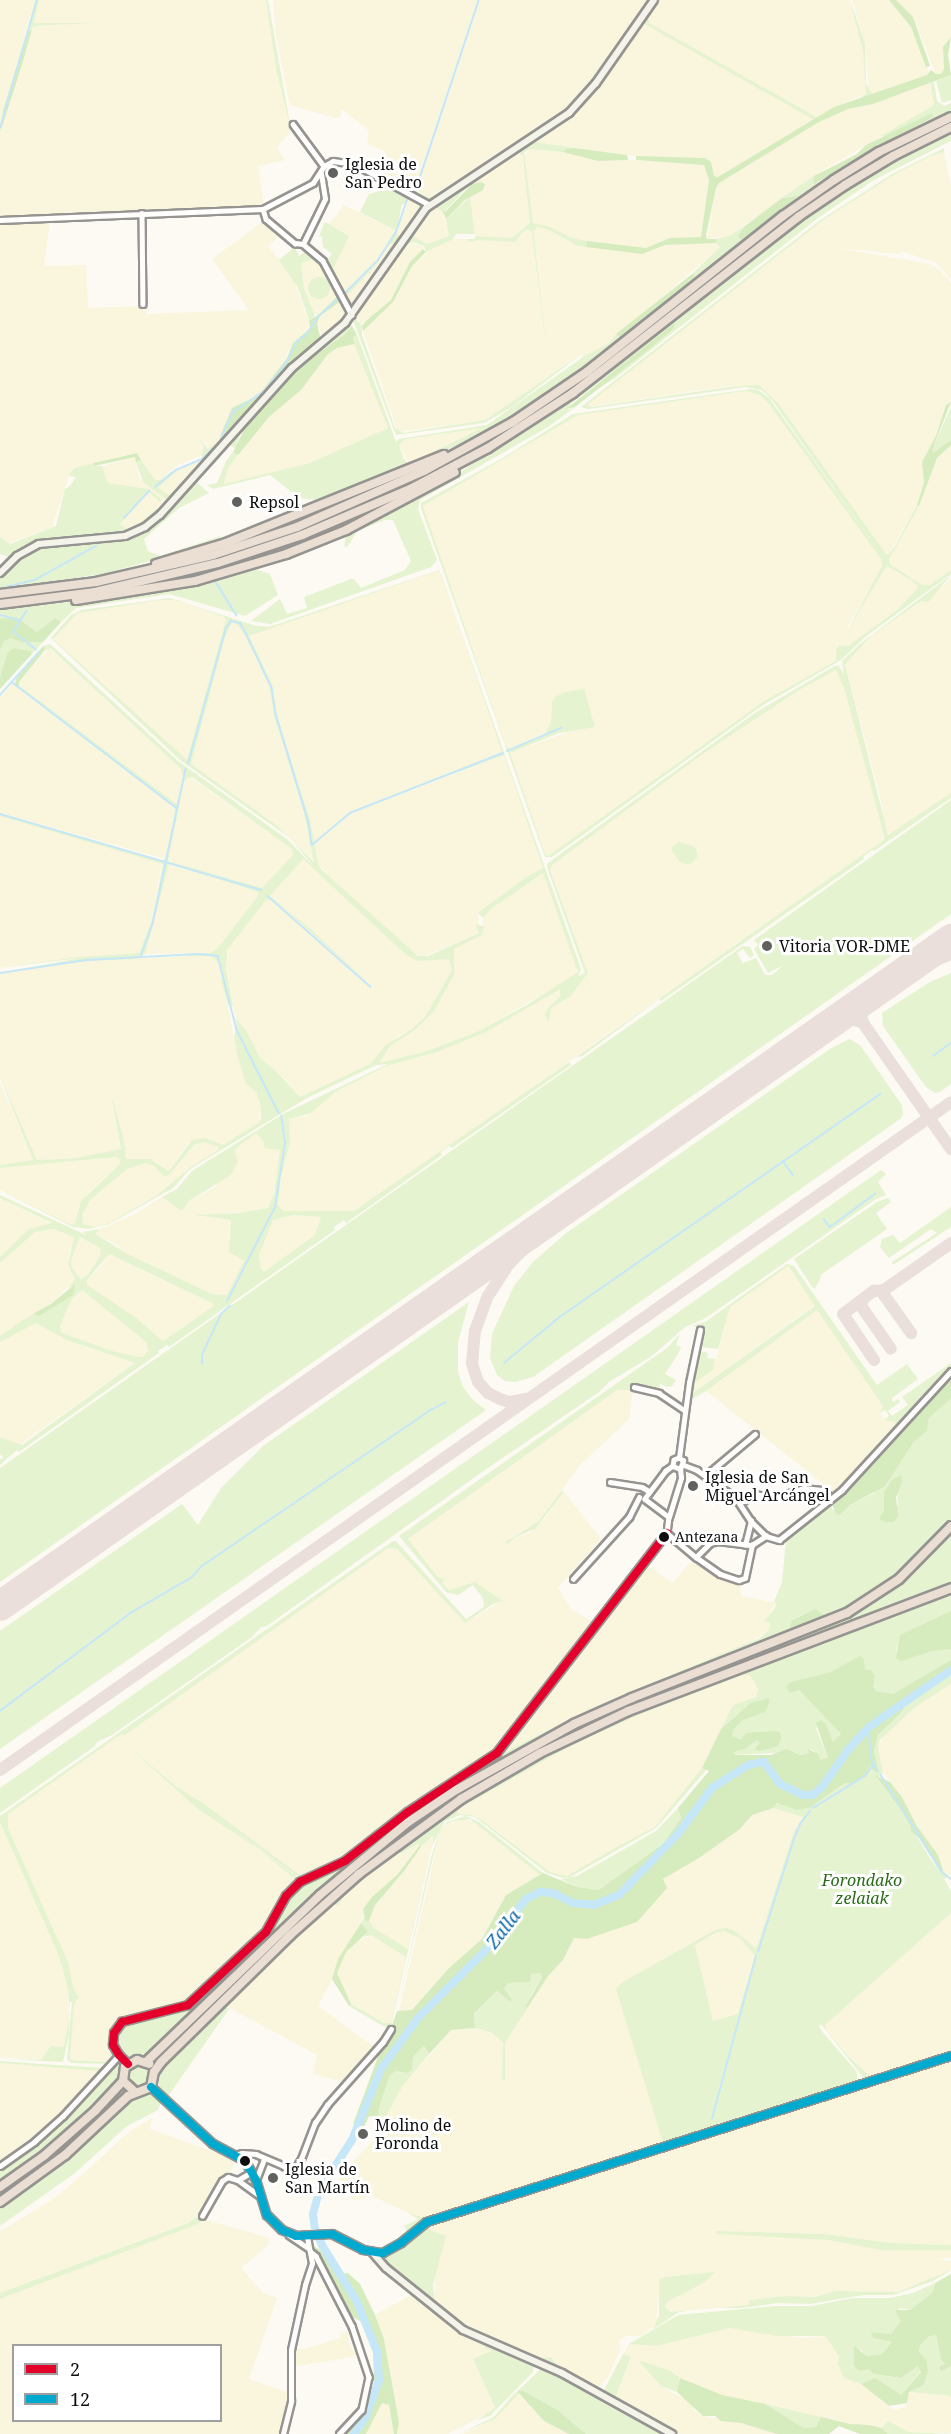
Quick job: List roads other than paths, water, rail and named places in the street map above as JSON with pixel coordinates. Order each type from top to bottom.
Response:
[{"type":"highway","points":[[0,594],[96,582],[235,540],[481,441],[588,371],[783,216],[834,180],[879,152],[951,117]]},
{"type":"highway","points":[[0,604],[27,602],[140,583],[265,549],[346,518],[412,488],[520,428],[605,370],[798,217],[893,156],[951,127]]},
{"type":"highway","points":[[146,2062],[320,1895],[407,1823],[456,1790],[517,1754],[583,1720],[847,1613],[899,1579],[951,1526]]},
{"type":"highway","points":[[0,2202],[58,2160],[135,2092],[143,2092],[151,2087],[154,2072],[289,1936],[367,1868],[461,1799],[540,1753],[628,1712],[951,1588]]},
{"type":"highway","points":[[0,2187],[45,2155],[95,2111],[123,2081],[123,2072],[128,2064],[137,2060],[146,2062],[154,2072]]},
{"type":"highway","points":[[123,2081],[135,2092]]},
{"type":"street","points":[[0,573],[17,556],[39,544],[63,540],[113,538],[138,531],[151,522],[291,368],[339,329],[352,315],[412,226],[430,205],[569,113],[596,83],[654,0]]},
{"type":"street","points":[[293,124],[324,166]]},
{"type":"street","points":[[0,220],[263,209],[313,183],[321,174],[324,166],[333,161],[355,164],[430,205]]},
{"type":"street","points":[[303,244],[325,199],[321,174]]},
{"type":"street","points":[[263,209],[266,219],[295,243],[303,244],[323,261],[352,315]]},
{"type":"street","points":[[142,213],[143,304]]},
{"type":"street","points":[[0,559],[7,565]]},
{"type":"street","points":[[128,2064],[113,2045],[113,2037],[122,2022],[179,2009],[196,2000],[266,1932],[293,1888],[345,1862],[408,1812],[497,1753],[667,1533],[669,1517],[681,1478],[682,1467],[679,1458],[684,1410],[700,1330]]},
{"type":"street","points":[[573,1579],[629,1517],[642,1498],[673,1466],[705,1476],[741,1502],[751,1521],[766,1536],[779,1540],[831,1499],[880,1450],[912,1411],[951,1371]]},
{"type":"street","points":[[634,1387],[659,1393],[684,1410]]},
{"type":"street","points":[[705,1476],[755,1434]]},
{"type":"street","points":[[673,1466],[674,1460],[679,1458]]},
{"type":"street","points":[[610,1482],[629,1487],[642,1487],[649,1491]]},
{"type":"street","points":[[629,1487],[669,1517]]},
{"type":"street","points":[[741,1502],[755,1494],[775,1498],[804,1488],[824,1490],[831,1499]]},
{"type":"street","points":[[745,1545],[751,1521]]},
{"type":"street","points":[[667,1533],[720,1574],[739,1580],[745,1578],[752,1545]]},
{"type":"street","points":[[696,1557],[710,1543],[718,1541],[752,1545],[766,1536]]},
{"type":"street","points":[[236,2156],[242,2153],[256,2154],[284,2166],[292,2174],[301,2159],[315,2122],[327,2105],[383,2042],[391,2029]]},
{"type":"street","points":[[0,2166],[34,2142],[63,2116],[119,2055]]},
{"type":"street","points":[[287,2233],[309,2237],[324,2235],[343,2238],[372,2253],[391,2250],[427,2222],[951,2056]]},
{"type":"street","points":[[151,2087],[213,2144],[246,2161],[256,2180],[267,2215],[316,2256],[352,2326],[369,2377],[362,2410],[340,2434]]},
{"type":"street","points":[[256,2180],[264,2159]]},
{"type":"street","points":[[238,2180],[252,2172]]},
{"type":"street","points":[[202,2216],[222,2181],[228,2177],[238,2180],[261,2197]]},
{"type":"street","points":[[307,2247],[309,2237]]},
{"type":"street","points":[[283,2434],[291,2401],[291,2350],[312,2263],[311,2252]]},
{"type":"street","points":[[372,2253],[386,2268],[463,2330],[562,2373],[672,2434]]},
{"type":"waterway","points":[[0,128],[37,0]]},
{"type":"waterway","points":[[415,192],[479,0]]},
{"type":"waterway","points":[[344,294],[378,260],[396,232],[408,197]]},
{"type":"waterway","points":[[155,487],[176,470],[202,459],[219,443],[233,412],[264,391],[285,365],[297,341],[306,335],[319,316],[340,297]]},
{"type":"waterway","points":[[124,518],[149,491]]},
{"type":"waterway","points":[[6,587],[35,580],[96,546]]},
{"type":"waterway","points":[[216,582],[237,615]]},
{"type":"waterway","points":[[27,611],[14,632],[36,649]]},
{"type":"waterway","points":[[0,615],[19,620]]},
{"type":"waterway","points":[[188,764],[226,628],[231,621],[240,623],[272,688],[276,714],[309,823],[312,845],[350,813],[503,753]]},
{"type":"waterway","points":[[0,695],[39,652]]},
{"type":"waterway","points":[[12,682],[177,808]]},
{"type":"waterway","points":[[507,751],[561,728]]},
{"type":"waterway","points":[[186,769],[153,924],[141,957],[199,954],[218,956],[237,1030],[279,1113]]},
{"type":"waterway","points":[[0,814],[261,890]]},
{"type":"waterway","points":[[268,896],[371,987]]},
{"type":"waterway","points":[[0,973],[86,960],[141,957]]},
{"type":"waterway","points":[[933,1056],[951,1043]]},
{"type":"waterway","points":[[504,1363],[561,1316],[880,1094]]},
{"type":"waterway","points":[[227,1301],[275,1207],[285,1143],[281,1116]]},
{"type":"waterway","points":[[783,1161],[793,1175]]},
{"type":"waterway","points":[[824,1219],[830,1227],[875,1194]]},
{"type":"waterway","points":[[202,1364],[202,1355],[221,1314],[230,1306]]},
{"type":"waterway","points":[[0,1711],[129,1614],[192,1577],[202,1566],[429,1411],[446,1402]]},
{"type":"waterway","name":"Zalla","points":[[354,2434],[366,2416],[379,2380],[377,2352],[357,2302],[322,2245],[315,2229],[313,2214],[319,2191],[352,2140],[381,2069],[418,2018],[486,1950],[526,1899],[540,1892],[553,1893],[573,1903],[594,1905],[619,1895],[677,1835],[712,1788],[748,1765],[764,1762],[780,1784],[803,1795],[813,1795],[823,1786],[848,1750],[869,1727],[951,1670]]},
{"type":"waterway","points":[[869,1727],[871,1758],[878,1771]]},
{"type":"waterway","points":[[813,1808],[865,1776],[874,1764]]},
{"type":"waterway","points":[[881,1775],[942,1872],[951,1879]]},
{"type":"waterway","points":[[758,1952],[794,1839],[800,1824],[810,1811]]},
{"type":"waterway","points":[[712,2119],[756,1956]]},
{"type":"place","name":"Iglesia de San Pedro","points":[[333,173]]},
{"type":"place","name":"Repsol","points":[[237,502]]},
{"type":"place","name":"Vitoria VOR-DME","points":[[767,946]]},
{"type":"place","name":"Iglesia de San Miguel Arcángel","points":[[693,1486]]},
{"type":"place","name":"Antezana","points":[[664,1537]]},
{"type":"place","name":"Molino de Foronda","points":[[363,2134]]},
{"type":"place","name":"Iglesia de San Martín","points":[[273,2178]]},
{"type":"park label","name":"Forondako zelaiak","points":[[862,1889]]}]
